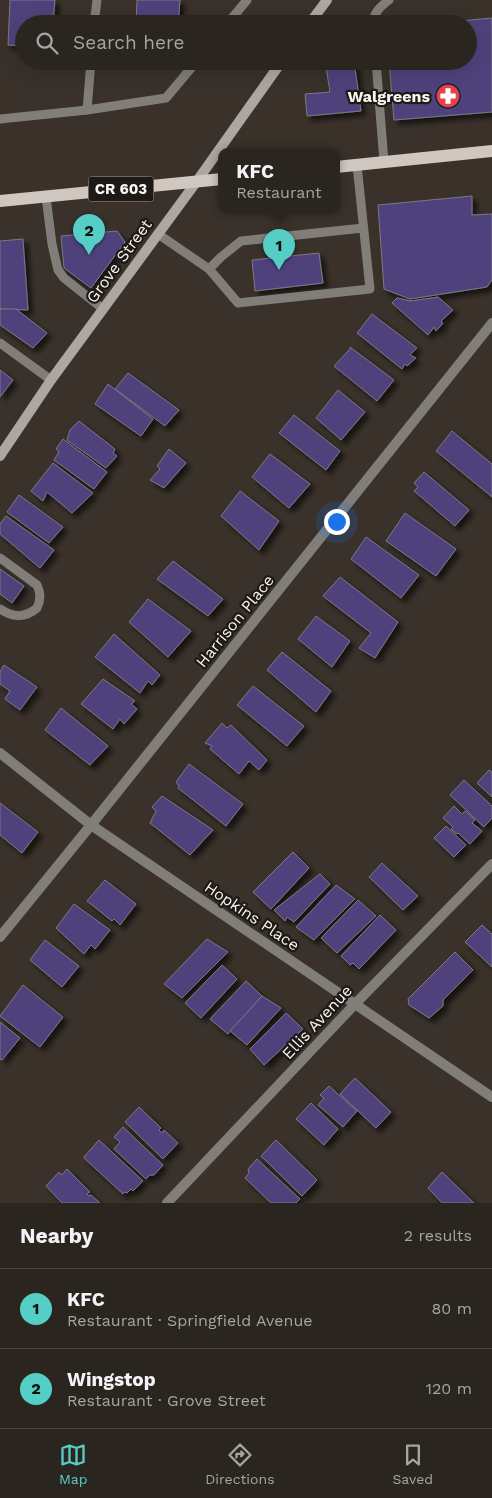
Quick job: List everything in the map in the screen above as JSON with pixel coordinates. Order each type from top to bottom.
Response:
[{"type":"main road","points":[[316,15],[328,0]]},
{"type":"main road","name":"Grove Street","points":[[220,148],[276,70]]},
{"type":"main road","name":"Grove Street","points":[[0,456],[51,380],[218,151]]},
{"type":"main road","points":[[340,167],[492,151]]},
{"type":"main road","name":"CR 603","points":[[0,201],[218,178]]},
{"type":"street","name":"Harrison Place","points":[[0,937],[492,324]]},
{"type":"street","name":"Hopkins Place","points":[[0,753],[91,825],[492,1097]]},
{"type":"street","name":"Ellis Avenue","points":[[167,1203],[355,1004],[492,864]]},
{"type":"lane","points":[[95,15],[97,0]]},
{"type":"lane","points":[[235,15],[247,0]]},
{"type":"lane","points":[[375,15],[389,0]]},
{"type":"lane","points":[[87,110],[90,70]]},
{"type":"lane","points":[[0,119],[87,110],[166,98],[189,70]]},
{"type":"lane","points":[[377,70],[384,162]]},
{"type":"lane","points":[[158,234],[209,269],[238,303],[370,289],[357,165]]},
{"type":"lane","points":[[46,197],[52,244],[58,270],[64,278],[103,310]]},
{"type":"lane","points":[[209,269],[241,241],[363,228]]},
{"type":"lane","points":[[0,343],[51,380]]},
{"type":"lane","points":[[0,558],[37,585],[40,598],[37,608],[26,615],[12,616],[0,609]]},
{"type":"building","points":[[10,0],[55,0],[54,15],[15,15],[15,45],[8,45]]},
{"type":"building","points":[[137,0],[180,0],[179,15],[136,15]]},
{"type":"building","name":"Walgreens","points":[[492,18],[492,112],[394,120],[390,70],[477,70],[477,19]]},
{"type":"building","points":[[326,70],[355,70],[361,111],[307,116],[305,94],[330,92]]},
{"type":"building","points":[[472,196],[472,215],[492,214],[492,280],[487,287],[410,299],[384,289],[378,205]]},
{"type":"building","points":[[117,231],[125,242],[91,288],[64,268],[61,236]]},
{"type":"building","points":[[23,239],[28,310],[0,309],[0,241]]},
{"type":"building","points":[[319,253],[323,283],[255,291],[252,260]]},
{"type":"building","points":[[438,297],[453,310],[441,321],[443,323],[436,331],[434,327],[428,335],[392,303],[397,298],[411,301]]},
{"type":"building","points":[[0,309],[16,309],[47,333],[33,348],[0,325]]},
{"type":"building","points":[[372,314],[417,348],[410,355],[416,358],[407,366],[405,364],[402,369],[357,333]]},
{"type":"building","points":[[350,347],[394,380],[377,401],[334,366]]},
{"type":"building","points":[[0,370],[13,380],[0,397]]},
{"type":"building","points":[[128,373],[179,410],[165,426],[115,389]]},
{"type":"building","points":[[108,384],[153,419],[141,436],[95,404]]},
{"type":"building","points":[[338,390],[365,412],[341,440],[316,418]]},
{"type":"building","points":[[294,415],[340,451],[326,470],[279,433]]},
{"type":"building","points":[[79,421],[115,449],[113,453],[117,456],[106,468],[67,440],[70,430]]},
{"type":"building","points":[[452,431],[492,464],[492,497],[436,451]]},
{"type":"building","points":[[63,439],[107,472],[94,489],[54,460],[59,452],[56,449]]},
{"type":"building","points":[[169,449],[186,463],[164,488],[150,480],[160,469],[157,466]]},
{"type":"building","points":[[270,454],[310,484],[289,508],[252,477]]},
{"type":"building","points":[[53,463],[93,493],[72,513],[47,492],[43,501],[31,491]]},
{"type":"building","points":[[424,472],[469,510],[455,526],[414,491],[418,487],[414,483]]},
{"type":"building","points":[[240,491],[279,521],[259,550],[221,516]]},
{"type":"building","points":[[19,495],[63,527],[49,543],[7,512]]},
{"type":"building","points":[[405,513],[456,549],[436,576],[386,541]]},
{"type":"building","points":[[6,516],[54,550],[40,568],[0,534],[0,524]]},
{"type":"building","points":[[366,537],[419,575],[401,598],[351,559]]},
{"type":"building","points":[[173,561],[223,599],[208,616],[157,579]]},
{"type":"building","points":[[0,569],[24,586],[12,603],[0,594]]},
{"type":"building","points":[[340,577],[398,622],[375,658],[359,648],[371,633],[323,596]]},
{"type":"building","points":[[148,599],[191,631],[168,657],[129,622]]},
{"type":"building","points":[[316,616],[350,641],[332,667],[298,639]]},
{"type":"building","points":[[114,634],[160,675],[152,685],[148,681],[140,693],[95,657]]},
{"type":"building","points":[[282,652],[331,691],[316,712],[267,670]]},
{"type":"building","points":[[4,665],[37,687],[20,710],[5,699],[10,691],[0,684],[0,672]]},
{"type":"building","points":[[103,679],[135,701],[131,704],[137,709],[124,724],[120,719],[113,729],[81,704]]},
{"type":"building","points":[[253,686],[304,726],[287,746],[237,705]]},
{"type":"building","points":[[61,708],[108,746],[90,765],[45,730]]},
{"type":"building","points":[[222,723],[227,728],[231,725],[267,760],[259,770],[249,761],[239,774],[210,749],[212,746],[205,743]]},
{"type":"building","points":[[189,764],[243,804],[226,826],[178,788],[179,786],[176,782]]},
{"type":"building","points":[[489,770],[492,772],[492,797],[477,783]]},
{"type":"building","points":[[464,780],[492,806],[492,818],[484,827],[450,795]]},
{"type":"building","points":[[162,796],[213,830],[190,855],[150,823],[156,811],[152,807]]},
{"type":"building","points":[[0,803],[38,832],[22,853],[0,835]]},
{"type":"building","points":[[454,806],[462,814],[465,811],[475,820],[472,823],[482,831],[470,844],[451,829],[453,827],[443,818]]},
{"type":"building","points":[[446,826],[466,845],[454,857],[434,838]]},
{"type":"building","points":[[293,852],[309,868],[271,909],[253,892]]},
{"type":"building","points":[[382,863],[418,896],[403,910],[369,877]]},
{"type":"building","points":[[320,874],[330,884],[294,922],[287,917],[285,921],[274,910]]},
{"type":"building","points":[[105,880],[136,904],[120,925],[87,901]]},
{"type":"building","points":[[336,885],[355,899],[314,940],[296,927]]},
{"type":"building","points":[[358,900],[376,916],[337,953],[321,938]]},
{"type":"building","points":[[74,904],[110,930],[95,949],[91,945],[84,954],[56,928]]},
{"type":"building","points":[[380,915],[396,930],[359,969],[353,963],[350,965],[341,956]]},
{"type":"building","points":[[482,925],[492,934],[492,967],[465,942]]},
{"type":"building","points":[[207,939],[228,952],[182,998],[164,984]]},
{"type":"building","points":[[45,940],[79,966],[62,987],[30,960]]},
{"type":"building","points":[[455,952],[473,970],[443,1000],[443,1006],[429,1018],[409,1005],[408,999]]},
{"type":"building","points":[[222,965],[237,979],[201,1018],[185,1003]]},
{"type":"building","points":[[246,981],[262,996],[228,1034],[210,1019]]},
{"type":"building","points":[[23,985],[63,1017],[40,1047],[0,1016]]},
{"type":"building","points":[[262,996],[281,1008],[247,1045],[230,1031]]},
{"type":"building","points":[[286,1013],[303,1029],[264,1065],[250,1049]]},
{"type":"building","points":[[0,1022],[20,1038],[2,1060],[0,1059]]},
{"type":"building","points":[[355,1078],[391,1112],[376,1128],[340,1094]]},
{"type":"building","points":[[329,1086],[357,1111],[343,1127],[318,1105],[324,1098],[320,1095]]},
{"type":"building","points":[[311,1103],[338,1129],[324,1145],[296,1119]]},
{"type":"building","points":[[139,1107],[161,1128],[159,1130],[162,1133],[164,1130],[178,1143],[163,1159],[125,1122]]},
{"type":"building","points":[[123,1127],[163,1165],[154,1175],[150,1175],[146,1179],[114,1149],[120,1142],[114,1137]]},
{"type":"building","points":[[99,1140],[143,1181],[133,1191],[131,1189],[123,1194],[84,1158]]},
{"type":"building","points":[[276,1140],[317,1180],[302,1196],[261,1156]]},
{"type":"building","points":[[257,1159],[300,1199],[296,1203],[271,1203],[245,1178],[249,1173],[248,1169]]},
{"type":"building","points":[[67,1169],[90,1192],[87,1194],[100,1203],[62,1203],[46,1186],[59,1172],[62,1175]]},
{"type":"building","points":[[442,1172],[474,1203],[442,1203],[428,1188]]},
{"type":"place","name":"Walgreens","points":[[448,96]]},
{"type":"place","name":"Wingstop","points":[[89,255]]},
{"type":"place","name":"KFC","points":[[279,270]]}]
